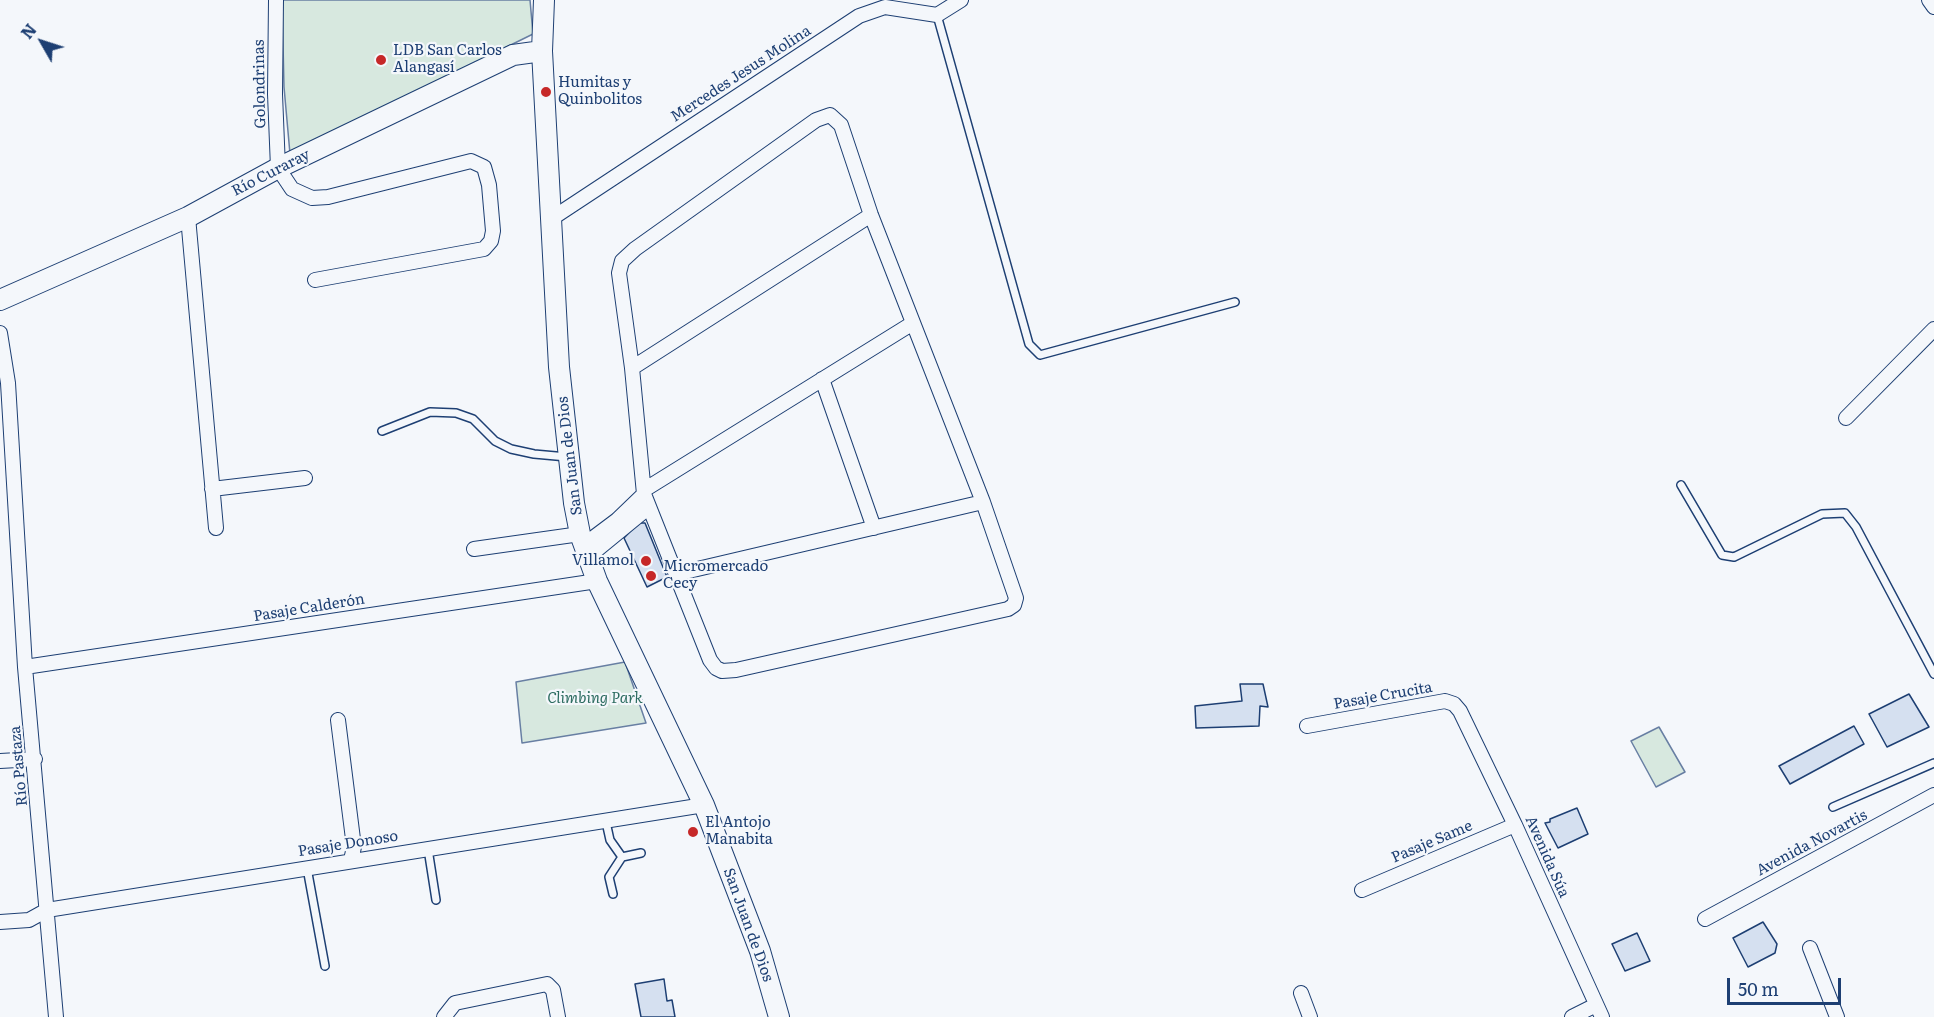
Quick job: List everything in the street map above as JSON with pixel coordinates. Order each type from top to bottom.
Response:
[{"type":"street","name":"Golondrinas","points":[[276,0],[275,94],[278,168]]},
{"type":"street","name":"San Juan de Dios","points":[[544,0],[542,51],[559,367],[569,457],[584,545],[597,581],[704,805],[760,951],[779,1017]]},
{"type":"street","points":[[937,15],[961,0]]},
{"type":"street","points":[[1929,0],[1934,7]]},
{"type":"street","name":"Mercedes Jesus Molina","points":[[550,219],[858,16],[885,7],[937,15]]},
{"type":"street","name":"Río Curaray","points":[[0,300],[188,217],[278,168],[513,55],[542,51]]},
{"type":"street","points":[[830,115],[840,125],[913,323],[983,502],[1016,598],[1008,609],[736,670],[716,668],[710,660],[645,497],[632,368],[619,273],[622,261],[635,249],[816,120],[830,115]]},
{"type":"street","points":[[278,168],[292,189],[312,198],[358,191],[457,162],[478,162],[486,171],[493,231],[491,241],[484,249],[315,280]]},
{"type":"street","points":[[632,368],[872,215]]},
{"type":"street","points":[[188,217],[216,528]]},
{"type":"street","points":[[474,549],[584,545],[645,497],[822,379],[913,323]]},
{"type":"street","points":[[1846,418],[1934,329]]},
{"type":"street","name":"Río Pastaza","points":[[0,333],[25,667],[35,759],[56,1017]]},
{"type":"street","points":[[822,379],[874,528]]},
{"type":"street","points":[[212,489],[306,478]]},
{"type":"street","points":[[676,574],[983,502]]},
{"type":"street","name":"Pasaje Calderón","points":[[25,667],[597,581]]},
{"type":"street","name":"Pasaje Crucita","points":[[1307,726],[1445,701],[1454,704],[1460,711]]},
{"type":"street","name":"Avenida Súa","points":[[1460,711],[1515,825],[1599,1011]]},
{"type":"street","points":[[338,720],[354,847],[351,860]]},
{"type":"street","points":[[0,761],[35,759]]},
{"type":"street","name":"Avenida Novartis","points":[[1705,920],[1934,795]]},
{"type":"street","name":"Pasaje Donoso","points":[[0,922],[30,920],[47,910],[704,805]]},
{"type":"street","name":"Pasaje Same","points":[[1362,890],[1515,825]]},
{"type":"street","points":[[1810,948],[1837,1017]]},
{"type":"street","points":[[444,1017],[455,1003],[547,984],[553,990],[558,1017]]},
{"type":"street","points":[[1301,993],[1311,1017]]},
{"type":"street","points":[[1572,1017],[1599,1011]]},
{"type":"lane","points":[[937,15],[1029,344],[1040,355],[1235,302]]},
{"type":"lane","points":[[382,431],[430,412],[456,413],[473,419],[495,441],[511,449],[534,454],[569,457]]},
{"type":"lane","points":[[1681,485],[1722,555],[1734,557],[1822,514],[1845,513],[1862,537],[1934,674]]},
{"type":"lane","points":[[1833,807],[1934,763]]},
{"type":"lane","points":[[606,822],[610,840],[622,857]]},
{"type":"lane","points":[[428,849],[436,900]]},
{"type":"lane","points":[[613,894],[609,877],[622,857],[641,853]]},
{"type":"lane","points":[[307,867],[325,966]]},
{"type":"green space","name":"LDB San Carlos Alangasí","points":[[282,0],[530,0],[533,34],[290,154],[284,87]]},
{"type":"green space","name":"Climbing Park","points":[[625,662],[646,723],[522,743],[516,682]]},
{"type":"green space","points":[[1659,727],[1685,772],[1656,787],[1631,741]]},
{"type":"building","points":[[638,523],[645,523],[667,577],[647,587],[624,538]]},
{"type":"building","points":[[1240,684],[1263,684],[1268,707],[1260,706],[1259,726],[1196,728],[1195,706],[1242,701]]},
{"type":"building","points":[[1909,694],[1929,727],[1887,747],[1869,714]]},
{"type":"building","points":[[1854,726],[1864,744],[1790,784],[1779,766]]},
{"type":"building","points":[[1577,808],[1588,834],[1558,848],[1545,823]]},
{"type":"building","points":[[1763,922],[1777,944],[1775,953],[1748,967],[1733,938]]},
{"type":"building","points":[[1637,933],[1650,961],[1625,971],[1612,944]]},
{"type":"building","points":[[664,979],[667,1001],[672,1000],[675,1017],[641,1017],[635,984]]},
{"type":"place","name":"LDB San Carlos Alangasí","points":[[381,60]]},
{"type":"place","name":"Humitas y Quinbolitos","points":[[546,92]]},
{"type":"place","name":"Villamol","points":[[646,561]]},
{"type":"place","name":"Micromercado Cecy","points":[[651,576]]},
{"type":"place","name":"El Antojo Manabita","points":[[693,832]]}]
